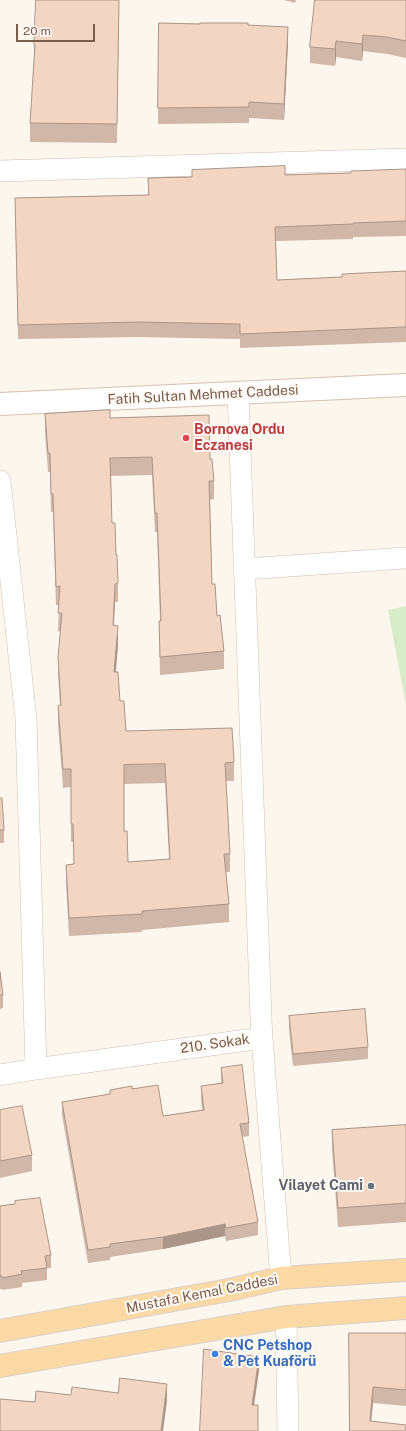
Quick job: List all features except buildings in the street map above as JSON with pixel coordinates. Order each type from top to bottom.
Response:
[{"type":"main road","name":"Fatih Sultan Mehmet Caddesi","points":[[0,404],[406,385]]},
{"type":"main road","name":"Mustafa Kemal Caddesi","points":[[0,1331],[230,1290],[281,1278],[406,1270]]},
{"type":"main road","points":[[0,1366],[286,1316],[406,1308]]},
{"type":"street","points":[[0,171],[406,159]]},
{"type":"street","points":[[238,393],[262,1045]]},
{"type":"street","points":[[0,481],[26,719],[36,1069]]},
{"type":"street","points":[[245,569],[406,558]]},
{"type":"street","name":"210. Sokak","points":[[0,1075],[262,1038],[281,1278]]},
{"type":"street","points":[[286,1316],[288,1431]]},
{"type":"green space","points":[[406,606],[406,705],[388,610]]},
{"type":"place","name":"Bornova Ordu Eczanesi","points":[[186,438]]},
{"type":"place","name":"Vilayet Cami","points":[[371,1186]]},
{"type":"place","name":"CNC Petshop & Pet Kuaförü","points":[[215,1354]]}]
